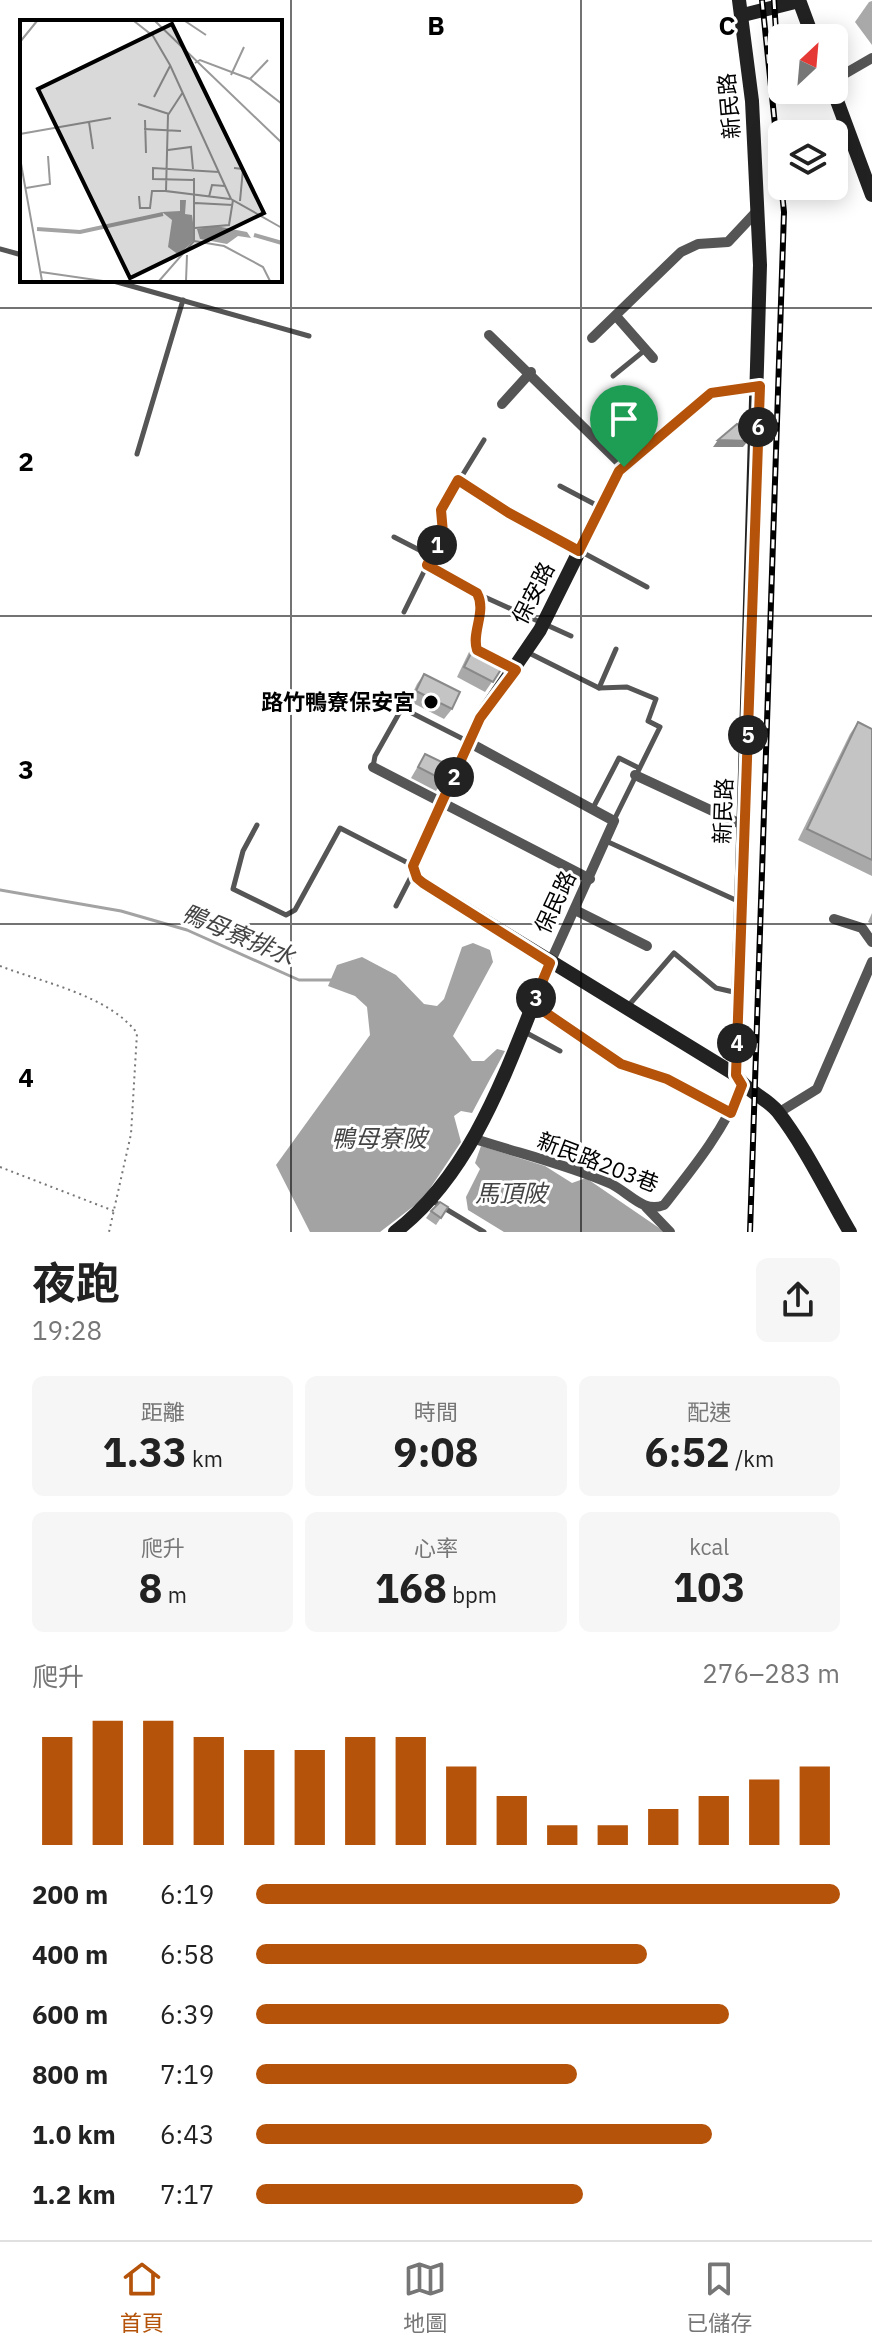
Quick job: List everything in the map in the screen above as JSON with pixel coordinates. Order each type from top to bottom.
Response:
[{"type":"street","points":[[741,8],[799,1],[808,24]]},
{"type":"street","name":"新民路","points":[[739,1080],[739,993],[760,386],[759,208],[741,8]]},
{"type":"street","points":[[848,72],[872,58]]},
{"type":"street","points":[[838,104],[872,195]]},
{"type":"street","points":[[592,338],[681,252],[698,244],[728,242],[759,208]]},
{"type":"street","points":[[616,316],[649,354]]},
{"type":"street","points":[[489,335],[531,372],[624,467]]},
{"type":"street","points":[[502,404],[531,372]]},
{"type":"street","name":"保安路","points":[[413,869],[480,718],[510,668],[527,651],[543,625],[600,507],[624,467],[711,393],[760,386]]},
{"type":"street","points":[[470,743],[614,821],[606,841]]},
{"type":"street","points":[[373,767],[590,879]]},
{"type":"street","points":[[637,771],[745,826]]},
{"type":"street","name":"保民路","points":[[395,1232],[431,1199],[472,1138],[606,841]]},
{"type":"street","points":[[413,869],[423,883],[753,1089],[778,1113],[850,1232]]},
{"type":"street","points":[[575,910],[647,946]]},
{"type":"street","points":[[834,919],[862,928],[872,942]]},
{"type":"street","points":[[778,1113],[817,1089],[872,962]]},
{"type":"street","name":"新民路203巷","points":[[472,1138],[611,1183],[645,1206],[656,1208],[664,1205],[731,1113],[739,1080]]},
{"type":"street","points":[[645,1206],[670,1232]]},
{"type":"lane","points":[[0,249],[20,254]]},
{"type":"lane","points":[[117,282],[309,336]]},
{"type":"lane","points":[[137,454],[183,300]]},
{"type":"lane","points":[[613,376],[649,354]]},
{"type":"lane","points":[[404,612],[443,533],[441,510],[484,440]]},
{"type":"lane","points":[[458,480],[509,513],[647,587]]},
{"type":"lane","points":[[560,486],[600,507]]},
{"type":"lane","points":[[394,537],[431,556]]},
{"type":"lane","points":[[427,565],[477,593],[571,636]]},
{"type":"lane","name":"保安路","points":[[477,593],[480,624],[474,646],[482,655]]},
{"type":"lane","points":[[599,688],[616,649]]},
{"type":"lane","points":[[527,651],[599,688],[627,687],[656,699],[648,721],[660,727],[614,821]]},
{"type":"lane","points":[[373,767],[375,756],[402,708],[470,743]]},
{"type":"lane","points":[[592,809],[619,758],[637,771]]},
{"type":"lane","points":[[257,825],[243,851],[233,889],[286,915],[295,910],[340,828],[413,869],[396,906]]},
{"type":"lane","points":[[606,841],[742,903]]},
{"type":"lane","points":[[626,1009],[674,953],[716,988],[739,993]]},
{"type":"lane","points":[[533,1004],[621,1064],[667,1079],[731,1113]]},
{"type":"lane","points":[[522,1031],[560,1051]]},
{"type":"lane","points":[[431,1199],[484,1232]]},
{"type":"path","points":[[0,966],[97,1004],[125,1018],[137,1033],[131,1134],[109,1232]]},
{"type":"path","points":[[0,1167],[114,1211]]},
{"type":"water","name":"鴨母寮陂","points":[[473,943],[490,950],[493,962],[453,1036],[472,1061],[484,1061],[497,1049],[505,1051],[472,1113],[461,1111],[454,1116],[461,1142],[423,1199],[380,1232],[310,1232],[276,1165],[370,1035],[367,1007],[355,996],[328,986],[337,965],[362,957],[396,975],[424,1004],[437,1006],[444,999],[462,947]]},
{"type":"water","name":"馬頂陂","points":[[481,1146],[545,1166],[572,1183],[586,1178],[665,1232],[504,1232],[468,1210],[466,1197],[480,1169],[475,1163]]},
{"type":"building","points":[[737,424],[747,429],[748,441],[718,440]]},
{"type":"building","points":[[477,642],[507,660],[493,682],[464,667]]},
{"type":"building","points":[[424,674],[460,692],[452,709],[416,691]]},
{"type":"building","points":[[858,722],[872,729],[872,860],[807,829]]},
{"type":"building","points":[[425,754],[450,766],[443,780],[418,767]]},
{"type":"building","points":[[440,1202],[448,1207],[441,1218],[431,1211]]},
{"type":"waterway","name":"鴨母寮排水","points":[[0,890],[121,911],[187,930],[299,980],[333,980]]},
{"type":"railway","points":[[750,1232],[784,212],[762,0]]},
{"type":"railway","points":[[774,0],[776,24]]},
{"type":"place","name":"路竹鴨寮保安宮","points":[[431,702]]},
{"type":"route","points":[[760,386],[736,1075],[742,1085],[731,1113],[667,1079],[621,1064],[533,1004],[550,963],[423,883],[413,872],[480,718],[516,670],[482,655],[474,646],[480,624],[481,598],[477,593],[427,565],[443,533],[439,515],[441,510],[458,480],[509,513],[579,551],[614,478],[624,467],[711,393],[760,386]]}]
